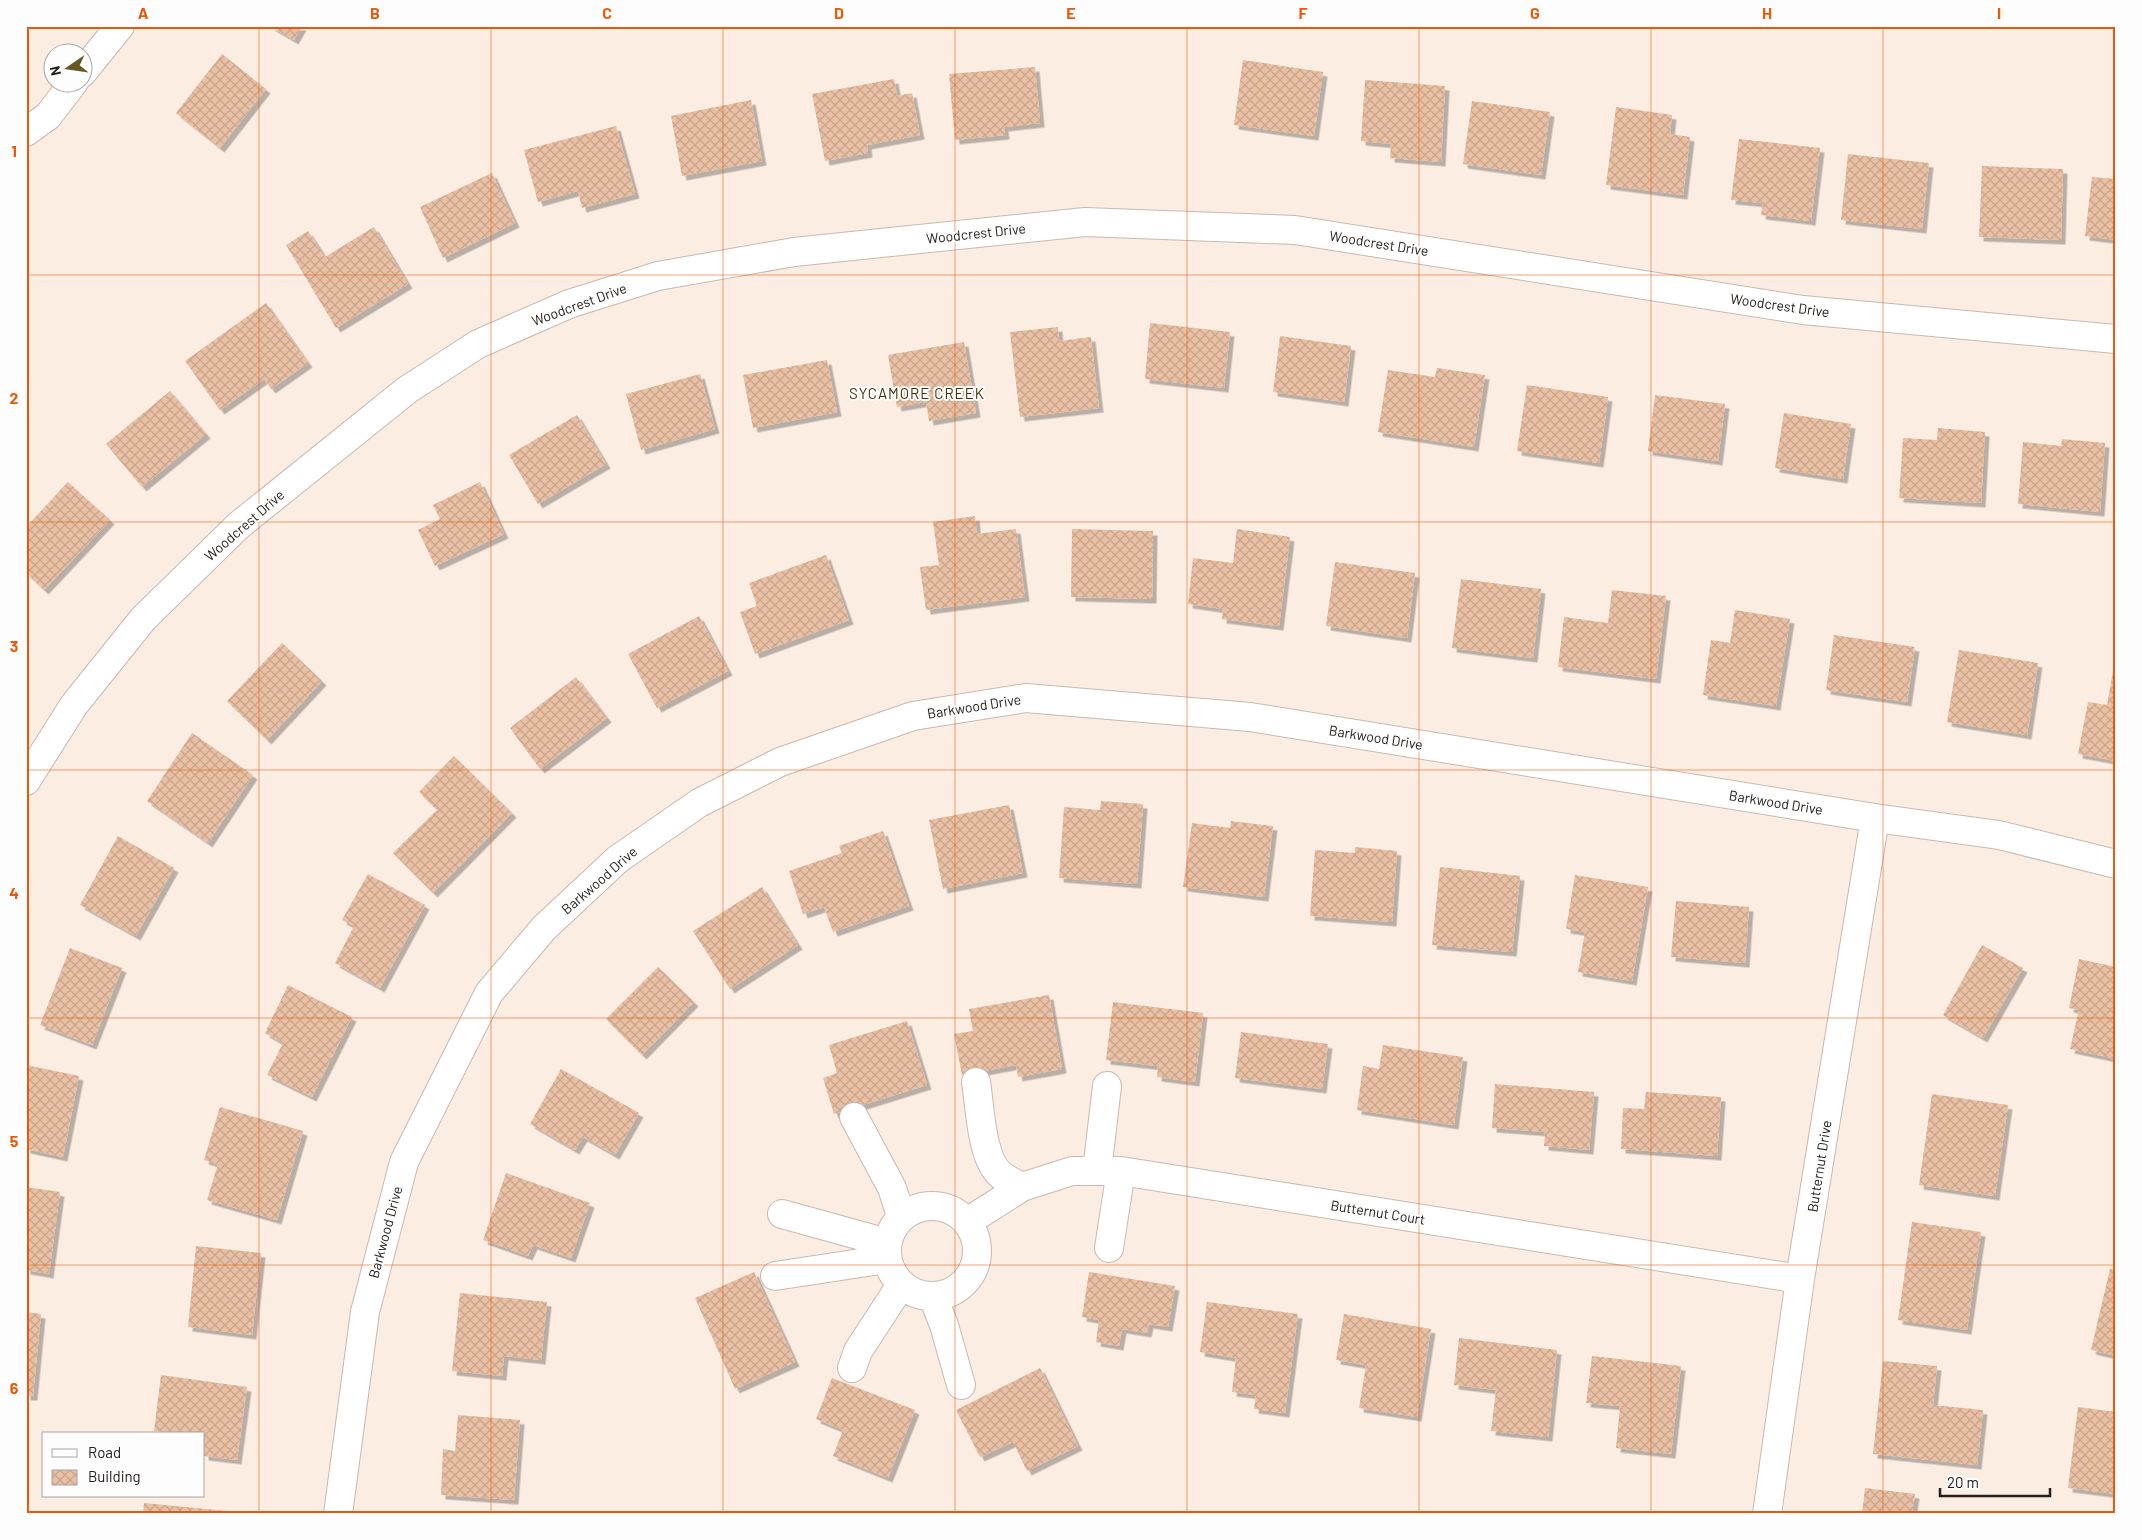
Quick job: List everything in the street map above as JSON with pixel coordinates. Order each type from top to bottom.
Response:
[{"type":"street","points":[[92,61],[120,26]]},
{"type":"street","points":[[26,132],[48,116],[66,92]]},
{"type":"street","name":"Woodcrest Drive","points":[[26,781],[74,705],[142,619],[238,526],[407,390],[478,344],[569,304],[658,276],[794,252],[1085,222],[1295,230],[1803,310],[2116,339]]},
{"type":"street","name":"Barkwood Drive","points":[[338,1514],[365,1312],[404,1162],[489,993],[544,928],[618,859],[699,803],[780,762],[913,716],[1026,698],[1250,717],[1875,818],[1999,835],[2116,864]]},
{"type":"street","name":"Butternut Drive","points":[[1767,1514],[1800,1279],[1875,818]]},
{"type":"street","points":[[976,1082],[985,1142],[990,1158],[1000,1174],[1022,1187]]},
{"type":"street","points":[[1107,1086],[1109,1248]]},
{"type":"street","points":[[854,1118],[892,1188],[901,1216]]},
{"type":"street","name":"Butternut Court","points":[[967,1222],[1022,1187],[1072,1171],[1109,1171],[1800,1279]]},
{"type":"street","points":[[935,1206],[956,1212],[967,1222],[975,1236],[977,1254],[973,1270],[963,1284],[949,1293],[933,1297],[916,1294],[902,1285],[892,1273],[887,1251],[892,1228],[901,1216],[913,1209],[935,1206]]},
{"type":"street","points":[[782,1214],[887,1251]]},
{"type":"street","points":[[775,1276],[887,1251]]},
{"type":"street","points":[[852,1368],[858,1351],[902,1285]]},
{"type":"street","points":[[933,1297],[944,1325],[961,1385]]},
{"type":"building","points":[[270,26],[302,26],[294,40]]},
{"type":"building","points":[[222,54],[266,89],[220,148],[176,113]]},
{"type":"building","points":[[1243,60],[1323,72],[1314,136],[1234,125]]},
{"type":"building","points":[[1035,67],[1040,123],[1004,127],[1005,135],[955,140],[949,74]]},
{"type":"building","points":[[894,79],[897,96],[912,93],[920,135],[867,145],[868,153],[825,161],[812,94]]},
{"type":"building","points":[[1365,80],[1445,86],[1441,162],[1390,158],[1391,144],[1361,141]]},
{"type":"building","points":[[751,100],[762,161],[682,176],[671,116]]},
{"type":"building","points":[[1472,101],[1550,112],[1541,175],[1463,164]]},
{"type":"building","points":[[1616,107],[1672,115],[1670,134],[1690,137],[1683,195],[1606,185]]},
{"type":"building","points":[[616,126],[635,194],[582,208],[578,191],[538,202],[524,150]]},
{"type":"building","points":[[1739,139],[1820,148],[1811,221],[1761,215],[1763,203],[1731,200]]},
{"type":"building","points":[[1848,154],[1929,163],[1922,229],[1841,220]]},
{"type":"building","points":[[1982,166],[2063,169],[2061,240],[1979,237]]},
{"type":"building","points":[[492,173],[515,223],[443,258],[420,207]]},
{"type":"building","points":[[2092,177],[2116,179],[2116,240],[2085,236]]},
{"type":"building","points":[[374,227],[408,284],[336,328],[286,245],[308,231],[325,257]]},
{"type":"building","points":[[266,303],[308,363],[271,389],[264,379],[220,410],[185,361]]},
{"type":"building","points":[[1150,323],[1230,332],[1224,388],[1145,379]]},
{"type":"building","points":[[1058,327],[1059,341],[1091,337],[1099,408],[1020,417],[1010,332]]},
{"type":"building","points":[[1280,336],[1351,346],[1344,402],[1273,392]]},
{"type":"building","points":[[964,342],[976,413],[929,421],[926,402],[897,407],[888,355]]},
{"type":"building","points":[[827,360],[837,412],[753,428],[743,375]]},
{"type":"building","points":[[1437,368],[1485,375],[1474,447],[1378,432],[1388,370],[1435,377]]},
{"type":"building","points":[[700,374],[715,429],[641,450],[626,394]]},
{"type":"building","points":[[1527,385],[1608,397],[1599,463],[1517,451]]},
{"type":"building","points":[[170,391],[206,434],[142,487],[106,444]]},
{"type":"building","points":[[1655,395],[1725,404],[1718,461],[1648,451]]},
{"type":"building","points":[[1784,413],[1851,424],[1843,479],[1775,468]]},
{"type":"building","points":[[577,415],[606,464],[538,504],[509,455]]},
{"type":"building","points":[[1938,428],[1985,432],[1981,503],[1899,498],[1903,438],[1937,440]]},
{"type":"building","points":[[2062,439],[2105,443],[2100,512],[2018,504],[2023,442],[2061,446]]},
{"type":"building","points":[[68,482],[110,520],[44,590],[26,573],[26,527]]},
{"type":"building","points":[[480,482],[504,534],[435,566],[418,530],[440,519],[433,505]]},
{"type":"building","points":[[975,516],[977,534],[1016,529],[1025,597],[926,610],[920,567],[939,565],[933,522]]},
{"type":"building","points":[[1072,529],[1153,531],[1152,599],[1071,597]]},
{"type":"building","points":[[1237,529],[1290,537],[1279,626],[1222,619],[1223,609],[1188,604],[1193,558],[1233,563]]},
{"type":"building","points":[[826,555],[849,620],[755,654],[740,612],[757,606],[749,583]]},
{"type":"building","points":[[1335,562],[1415,573],[1407,638],[1326,626]]},
{"type":"building","points":[[1461,579],[1541,589],[1533,658],[1452,648]]},
{"type":"building","points":[[1612,590],[1666,596],[1656,679],[1558,667],[1564,617],[1608,623]]},
{"type":"building","points":[[1735,610],[1790,619],[1776,706],[1703,695],[1711,640],[1730,643]]},
{"type":"building","points":[[699,616],[728,671],[657,708],[628,654]]},
{"type":"building","points":[[1834,635],[1915,647],[1907,702],[1826,690]]},
{"type":"building","points":[[282,643],[322,681],[267,740],[227,701]]},
{"type":"building","points":[[1959,650],[2038,663],[2027,735],[1947,722]]},
{"type":"building","points":[[2113,671],[2116,672],[2116,761],[2078,754],[2088,702],[2107,705]]},
{"type":"building","points":[[576,677],[607,718],[540,769],[510,728]]},
{"type":"building","points":[[192,733],[253,775],[208,843],[147,801]]},
{"type":"building","points":[[454,756],[512,813],[433,893],[393,853],[437,810],[419,792]]},
{"type":"building","points":[[1101,801],[1143,804],[1137,884],[1059,878],[1064,807],[1100,810]]},
{"type":"building","points":[[1009,805],[1023,873],[943,889],[929,820]]},
{"type":"building","points":[[1231,821],[1273,826],[1264,897],[1183,887],[1192,823],[1230,828]]},
{"type":"building","points":[[883,831],[909,906],[833,932],[824,907],[803,914],[789,871],[842,853],[839,846]]},
{"type":"building","points":[[118,836],[174,868],[136,936],[80,905]]},
{"type":"building","points":[[1355,847],[1397,851],[1392,922],[1310,916],[1315,850],[1355,853]]},
{"type":"building","points":[[1440,867],[1520,876],[1512,952],[1432,945]]},
{"type":"building","points":[[368,874],[425,905],[380,988],[335,963],[354,926],[342,920]]},
{"type":"building","points":[[1575,875],[1648,887],[1632,981],[1578,972],[1585,932],[1566,929]]},
{"type":"building","points":[[762,887],[798,945],[730,989],[693,931]]},
{"type":"building","points":[[1676,901],[1749,907],[1745,963],[1671,957]]},
{"type":"building","points":[[1982,945],[2023,968],[1983,1038],[1943,1015]]},
{"type":"building","points":[[70,948],[122,968],[92,1045],[40,1025]]},
{"type":"building","points":[[2079,959],[2116,967],[2116,1059],[2070,1049],[2079,1010],[2069,1008]]},
{"type":"building","points":[[658,967],[694,1002],[642,1055],[606,1019]]},
{"type":"building","points":[[288,985],[352,1017],[312,1097],[267,1075],[283,1043],[265,1033]]},
{"type":"building","points":[[1049,995],[1062,1069],[1018,1077],[1016,1065],[962,1075],[954,1034],[973,1031],[969,1009]]},
{"type":"building","points":[[1113,1002],[1203,1013],[1195,1082],[1157,1077],[1158,1066],[1106,1060]]},
{"type":"building","points":[[907,1021],[927,1085],[834,1114],[823,1078],[837,1073],[829,1045]]},
{"type":"building","points":[[1241,1032],[1328,1044],[1322,1089],[1235,1078]]},
{"type":"building","points":[[1383,1045],[1463,1057],[1454,1125],[1357,1110],[1363,1066],[1379,1069]]},
{"type":"building","points":[[26,1065],[79,1076],[63,1157],[26,1149]]},
{"type":"building","points":[[561,1069],[639,1113],[615,1155],[583,1137],[575,1150],[530,1124]]},
{"type":"building","points":[[1495,1084],[1594,1092],[1589,1150],[1544,1146],[1545,1132],[1492,1128]]},
{"type":"building","points":[[1646,1092],[1721,1097],[1717,1156],[1621,1149],[1623,1108],[1644,1109]]},
{"type":"building","points":[[1932,1094],[2008,1105],[1995,1196],[1919,1185]]},
{"type":"building","points":[[220,1107],[303,1131],[277,1220],[207,1200],[218,1164],[204,1160]]},
{"type":"building","points":[[506,1173],[590,1203],[571,1258],[533,1245],[528,1256],[483,1240]]},
{"type":"building","points":[[26,1187],[60,1192],[49,1274],[26,1270]]},
{"type":"building","points":[[1912,1222],[1981,1232],[1967,1330],[1898,1320]]},
{"type":"building","points":[[196,1246],[261,1253],[252,1335],[188,1327]]},
{"type":"building","points":[[2110,1269],[2116,1270],[2116,1356],[2091,1350]]},
{"type":"building","points":[[754,1272],[795,1362],[735,1389],[695,1298]]},
{"type":"building","points":[[1089,1272],[1175,1286],[1168,1327],[1149,1324],[1147,1333],[1122,1329],[1119,1346],[1096,1342],[1099,1320],[1082,1317]]},
{"type":"building","points":[[460,1293],[547,1302],[541,1360],[504,1356],[502,1376],[452,1371]]},
{"type":"building","points":[[1207,1302],[1298,1314],[1285,1413],[1254,1409],[1256,1395],[1232,1392],[1236,1358],[1200,1352]]},
{"type":"building","points":[[26,1312],[41,1314],[33,1396],[26,1396]]},
{"type":"building","points":[[1344,1314],[1431,1329],[1417,1417],[1359,1408],[1366,1365],[1336,1360]]},
{"type":"building","points":[[1459,1338],[1557,1350],[1548,1437],[1491,1431],[1496,1390],[1454,1385]]},
{"type":"building","points":[[1592,1356],[1681,1366],[1671,1454],[1616,1448],[1620,1406],[1586,1403]]},
{"type":"building","points":[[1883,1361],[1937,1366],[1933,1405],[1983,1410],[1977,1465],[1873,1454]]},
{"type":"building","points":[[1040,1368],[1078,1446],[1027,1471],[1013,1442],[980,1457],[956,1410]]},
{"type":"building","points":[[161,1375],[247,1387],[237,1460],[205,1456],[205,1432],[154,1431]]},
{"type":"building","points":[[832,1378],[915,1410],[888,1478],[833,1456],[843,1430],[816,1419]]},
{"type":"building","points":[[2078,1407],[2116,1412],[2116,1494],[2068,1488]]},
{"type":"building","points":[[458,1415],[520,1420],[514,1500],[441,1495],[443,1449],[455,1451]]},
{"type":"building","points":[[1865,1488],[1915,1494],[1912,1514],[1862,1514]]},
{"type":"building","points":[[144,1503],[227,1511],[227,1514],[143,1514]]},
{"type":"district","name":"SYCAMORE CREEK","points":[[917,393]]}]
